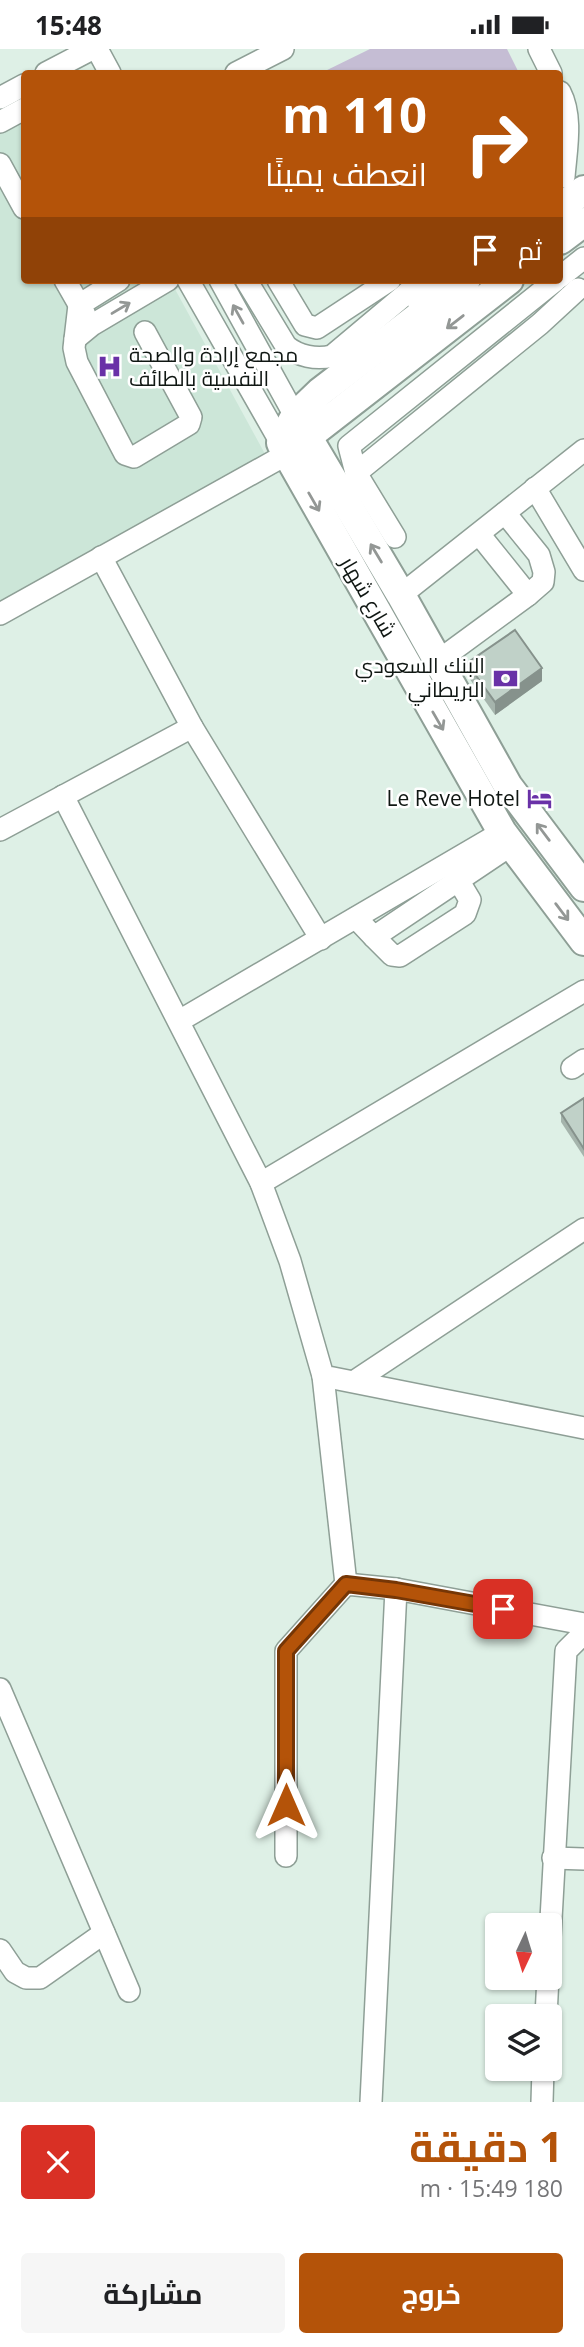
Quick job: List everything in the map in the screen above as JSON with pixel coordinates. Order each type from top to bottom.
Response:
[{"type":"main road","points":[[568,226],[573,183]]},
{"type":"main road","points":[[292,437],[320,392],[461,284]]},
{"type":"main road","points":[[292,437],[351,402],[504,284]]},
{"type":"main road","name":"شارع شهار","points":[[292,437],[401,595],[508,786],[584,887]]},
{"type":"main road","name":"شارع شهار","points":[[292,437],[507,838],[584,940]]},
{"type":"street","points":[[52,70],[92,49]]},
{"type":"street","points":[[97,49],[108,70]]},
{"type":"street","points":[[242,70],[283,49]]},
{"type":"street","points":[[539,49],[550,70]]},
{"type":"street","points":[[0,98],[21,87]]},
{"type":"street","points":[[563,98],[566,103],[573,183]]},
{"type":"street","points":[[0,122],[21,111]]},
{"type":"street","points":[[0,164],[21,202]]},
{"type":"street","points":[[356,473],[540,324],[584,258],[568,226]]},
{"type":"street","points":[[349,446],[569,283]]},
{"type":"street","points":[[67,284],[79,305],[83,332]]},
{"type":"street","points":[[79,305],[113,284]]},
{"type":"street","points":[[145,332],[191,417],[189,424],[134,457],[125,454],[77,362],[74,348],[83,332],[161,284]]},
{"type":"street","name":"شارع شهار","points":[[191,284],[292,437]]},
{"type":"street","name":"شارع شهار","points":[[222,284],[292,437]]},
{"type":"street","points":[[248,284],[286,346],[295,353],[324,358],[332,356],[411,284],[425,285],[436,290],[320,392]]},
{"type":"street","points":[[280,284],[305,325],[317,328],[384,284]]},
{"type":"street","points":[[351,402],[349,446],[356,473],[395,537]]},
{"type":"street","points":[[0,614],[101,557],[292,437]]},
{"type":"street","points":[[401,595],[584,450]]},
{"type":"street","points":[[536,488],[584,570]]},
{"type":"street","points":[[438,661],[543,582],[544,572],[539,555],[505,513]]},
{"type":"street","points":[[479,534],[528,595]]},
{"type":"street","points":[[101,557],[192,726],[321,939]]},
{"type":"street","points":[[0,830],[192,726]]},
{"type":"street","points":[[62,796],[261,1183],[290,1261],[323,1376],[346,1584],[286,1651],[286,1856]]},
{"type":"street","points":[[374,937],[458,880],[507,838]]},
{"type":"street","points":[[179,1021],[356,918],[507,838]]},
{"type":"street","points":[[356,918],[392,955],[400,956],[465,914],[470,900],[458,880]]},
{"type":"street","points":[[261,1183],[584,991]]},
{"type":"street","points":[[355,1381],[584,1229]]},
{"type":"street","points":[[323,1376],[584,1428]]},
{"type":"street","points":[[346,1584],[396,1590],[584,1624]]},
{"type":"street","points":[[371,2102],[396,1590]]},
{"type":"street","points":[[551,1913],[566,1651],[584,1633]]},
{"type":"street","points":[[0,1689],[129,1991]]},
{"type":"street","points":[[553,1858],[584,1859]]},
{"type":"street","points":[[0,1950],[15,1972],[26,1978],[40,1978],[104,1933]]},
{"type":"street","points":[[542,2102],[543,2081]]},
{"type":"shaded area","points":[[370,49],[507,49],[518,70],[327,70]]},
{"type":"shaded area","name":"مجمع إرادة والصحة النفسية بالطائف","points":[[21,90],[21,284],[172,284],[265,454],[0,602],[0,102]]},
{"type":"building","name":"البنك السعودي البريطاني","points":[[515,630],[542,668],[495,702],[467,663]]},
{"type":"building","points":[[584,1098],[584,1149],[561,1113]]},
{"type":"place","name":"مجمع إرادة والصحة النفسية بالطائف","points":[[109,367]]},
{"type":"place","name":"البنك السعودي البريطاني","points":[[505,678]]},
{"type":"place","name":"Le Reve Hotel","points":[[540,799]]},
{"type":"route","points":[[286,1805],[286,1651],[346,1584],[503,1609]]}]
